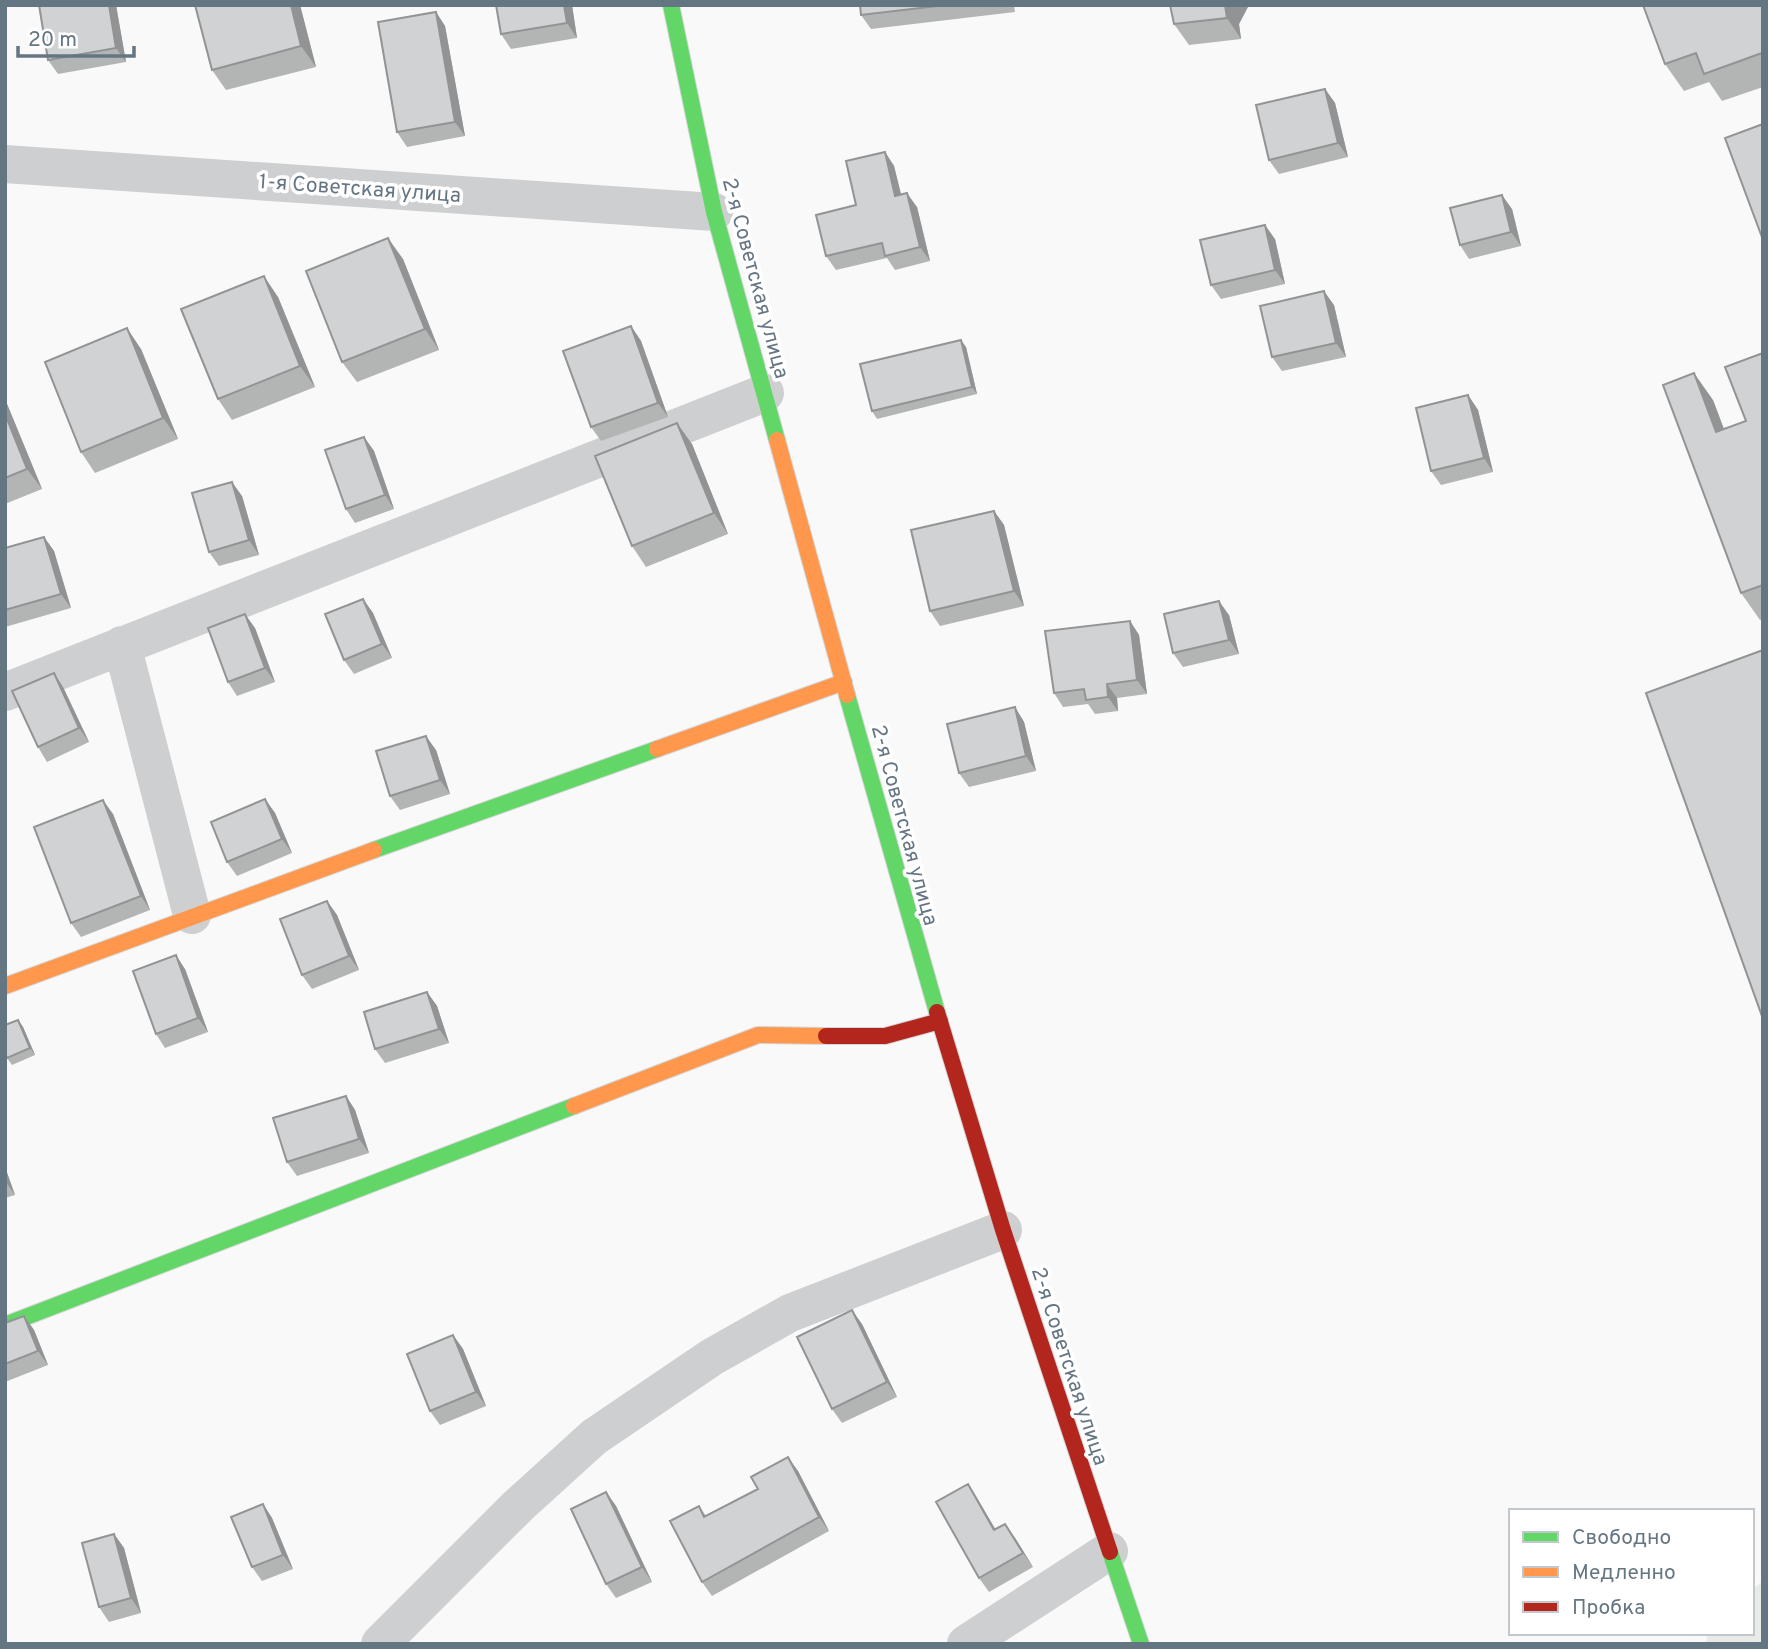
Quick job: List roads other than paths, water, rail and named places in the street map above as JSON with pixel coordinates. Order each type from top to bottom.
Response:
[{"type":"street","name":"2-я Советская улица","points":[[671,5],[714,212],[940,1021],[1003,1230],[1142,1644]]},
{"type":"street","name":"1-я Советская улица","points":[[5,164],[714,212]]},
{"type":"street","points":[[5,692],[765,393]]},
{"type":"street","points":[[122,645],[192,915]]},
{"type":"street","points":[[5,986],[192,915],[844,682]]},
{"type":"street","points":[[5,1325],[758,1035],[885,1035],[940,1021]]},
{"type":"street","points":[[380,1644],[518,1506],[594,1437],[712,1357],[790,1313],[1003,1230]]},
{"type":"street","points":[[966,1644],[1109,1551]]}]
